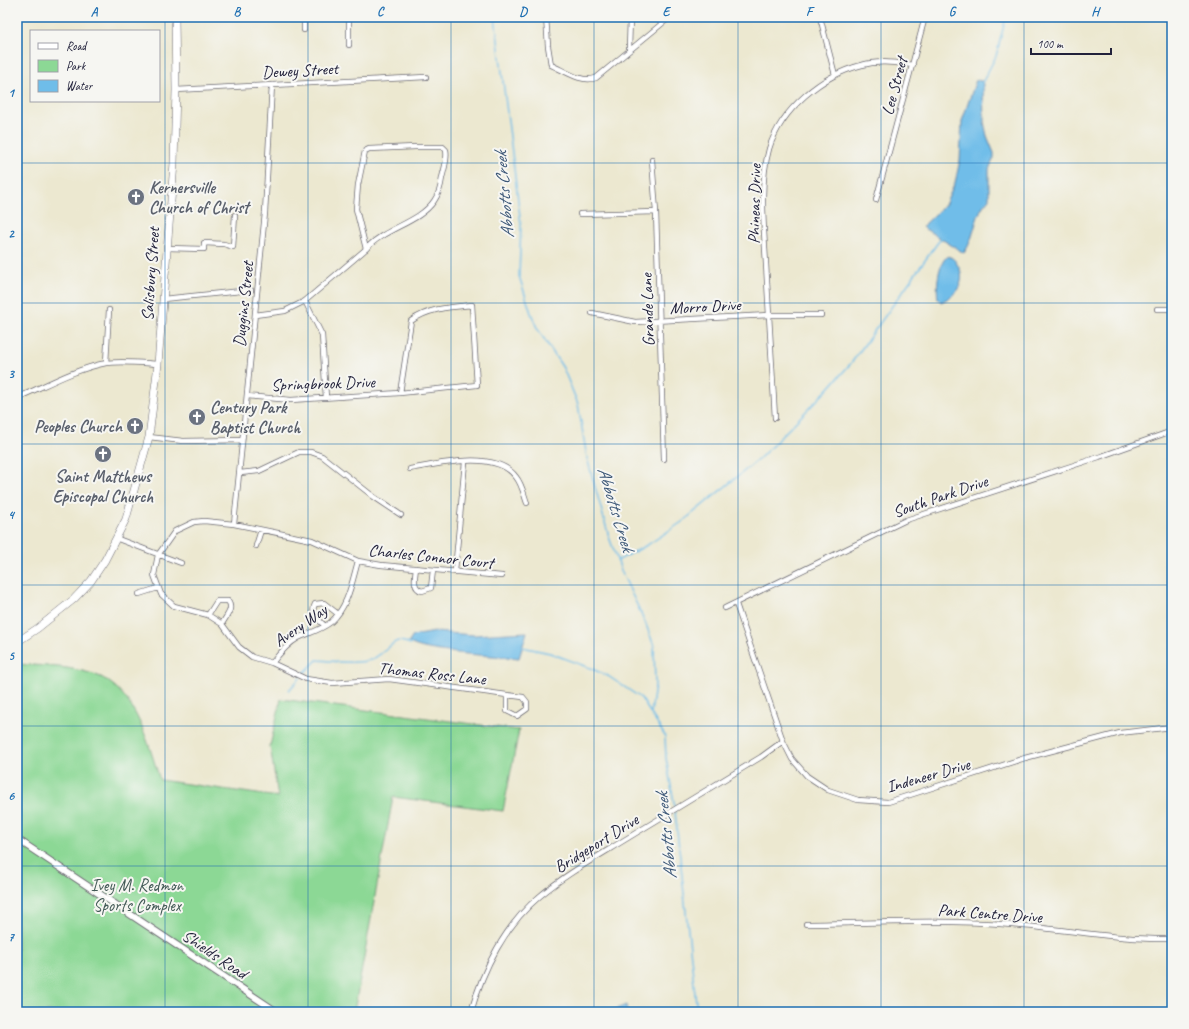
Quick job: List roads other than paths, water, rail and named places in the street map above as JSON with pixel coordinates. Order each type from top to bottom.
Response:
[{"type":"main road","name":"Salisbury Street","points":[[17,642],[38,628],[74,599],[90,581],[118,538],[132,500],[149,437],[158,364],[174,162],[176,90],[175,17]]},
{"type":"street","points":[[304,17],[304,30]]},
{"type":"street","points":[[349,17],[349,45]]},
{"type":"street","points":[[546,17],[551,65],[583,80],[596,78],[629,49],[670,17]]},
{"type":"street","points":[[629,49],[630,17]]},
{"type":"street","points":[[820,17],[835,75]]},
{"type":"street","name":"Lee Street","points":[[876,200],[925,17]]},
{"type":"street","name":"Phineas Drive","points":[[775,418],[764,199],[769,150],[776,132],[790,112],[809,93],[835,75],[862,65],[882,62],[913,65]]},
{"type":"street","name":"Dewey Street","points":[[176,90],[426,77]]},
{"type":"street","name":"Duggins Street","points":[[234,524],[265,205],[272,85]]},
{"type":"street","points":[[255,314],[285,312],[305,301],[366,249],[374,240],[423,212],[438,196],[445,167],[447,152],[445,148],[376,149],[365,151],[358,185],[356,209],[366,249]]},
{"type":"street","name":"Grande Lane","points":[[652,160],[661,322],[664,459]]},
{"type":"street","points":[[580,214],[656,212]]},
{"type":"street","points":[[167,248],[204,249],[204,243],[208,242],[233,247],[235,215]]},
{"type":"street","points":[[163,299],[251,290]]},
{"type":"street","points":[[305,301],[322,335],[326,398]]},
{"type":"street","name":"Springbrook Drive","points":[[247,396],[291,400],[400,393],[477,385],[472,305],[443,308],[417,317],[411,321],[400,393]]},
{"type":"street","points":[[1157,309],[1172,309]]},
{"type":"street","points":[[106,364],[109,310]]},
{"type":"street","name":"Morro Drive","points":[[592,313],[635,322],[661,322],[769,315],[821,314]]},
{"type":"street","points":[[17,398],[76,373],[106,364],[119,362],[158,364]]},
{"type":"street","name":"South Park Drive","points":[[725,608],[736,604],[906,520],[1099,457],[1172,430]]},
{"type":"street","points":[[149,437],[183,441],[242,440]]},
{"type":"street","points":[[240,473],[259,471],[298,452],[311,452],[322,456],[374,497],[401,515]]},
{"type":"street","points":[[410,469],[464,462],[492,462],[506,467],[516,477],[527,503]]},
{"type":"street","points":[[455,571],[464,462]]},
{"type":"street","name":"Charles Connor Court","points":[[158,555],[175,531],[182,526],[204,521],[234,524],[312,540],[358,561],[502,576]]},
{"type":"street","points":[[256,546],[260,530]]},
{"type":"street","points":[[118,538],[181,563]]},
{"type":"street","points":[[140,594],[158,588],[154,575],[158,555]]},
{"type":"street","name":"Avery Way","points":[[272,663],[280,652],[296,639],[325,626],[338,614],[346,600],[358,561]]},
{"type":"street","points":[[416,568],[414,584],[416,588],[422,592],[431,588],[433,570]]},
{"type":"street","name":"Thomas Ross Lane","points":[[158,588],[163,598],[174,606],[208,615],[222,624],[238,646],[252,657],[272,663],[306,679],[317,682],[332,683],[389,679],[523,697],[527,702],[527,709],[517,716],[508,711],[507,695]]},
{"type":"street","points":[[208,615],[217,601],[228,601],[231,605],[230,610],[222,624]]},
{"type":"street","points":[[325,626],[313,614],[312,610],[315,604],[324,603],[338,614]]},
{"type":"street","name":"Indeneer Drive","points":[[736,604],[783,741],[792,760],[807,776],[828,790],[858,800],[888,802],[1025,758],[1120,733],[1172,727]]},
{"type":"street","name":"Bridgeport Drive","points":[[471,1012],[476,994],[491,958],[512,926],[539,896],[575,870],[761,757],[783,741]]},
{"type":"street","name":"Shields Road","points":[[17,840],[277,1012]]},
{"type":"street","name":"Park Centre Drive","points":[[806,924],[970,922],[1014,925],[1125,939],[1172,939]]},
{"type":"water","points":[[976,80],[982,81],[983,85],[984,122],[987,136],[994,153],[994,158],[989,169],[989,199],[980,211],[971,240],[964,253],[922,227],[945,205],[955,183],[960,160],[962,121]]},
{"type":"water","points":[[948,256],[954,259],[960,270],[961,282],[952,296],[941,302],[938,299],[937,294],[938,276],[942,264]]},
{"type":"water","points":[[435,632],[474,635],[527,632],[519,658],[428,649],[416,646],[409,642],[413,636]]},
{"type":"water","points":[[626,1005],[627,1012],[609,1012]]},
{"type":"waterway","name":"Abbotts Creek","points":[[495,17],[521,224],[519,276],[537,328],[563,368],[578,404],[587,458],[609,537],[622,573],[645,622],[654,646],[655,686],[651,713]]},
{"type":"waterway","points":[[982,83],[996,56],[1006,17]]},
{"type":"waterway","points":[[617,561],[649,544],[682,522],[759,459],[828,389],[852,362],[941,238]]},
{"type":"waterway","points":[[302,675],[317,660],[348,662],[367,661],[377,657],[395,642],[400,641],[411,644]]},
{"type":"waterway","points":[[522,647],[550,653],[590,668],[608,676],[641,698],[665,736],[666,758],[675,808]]},
{"type":"waterway","points":[[289,690],[300,678]]},
{"type":"waterway","name":"Abbotts Creek","points":[[675,812],[697,1012]]},
{"type":"place","name":"Kernersville Church of Christ","points":[[136,197]]},
{"type":"place","name":"Century Park Baptist Church","points":[[197,417]]},
{"type":"place","name":"Peoples Church","points":[[135,426]]},
{"type":"place","name":"Saint Matthews Episcopal Church","points":[[103,454]]},
{"type":"park label","name":"Ivey M. Redmon Sports Complex","points":[[137,895]]}]
